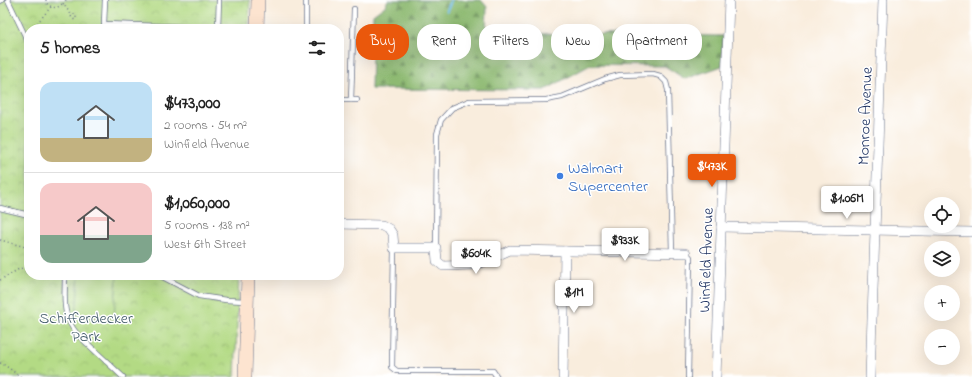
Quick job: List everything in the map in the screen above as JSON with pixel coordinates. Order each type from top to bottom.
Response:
[{"type":"main road","points":[[257,24],[258,0]]},
{"type":"main road","points":[[245,377],[248,280]]},
{"type":"street","name":"Winfield Avenue","points":[[716,377],[729,0]]},
{"type":"street","name":"Monroe Avenue","points":[[870,377],[883,0]]},
{"type":"street","points":[[344,224],[382,225],[389,229],[393,235],[394,248],[436,248],[437,261],[443,266],[472,265],[481,263],[510,250],[686,253]]},
{"type":"street","points":[[721,227],[972,232]]},
{"type":"street","points":[[563,377],[565,251]]},
{"type":"lane","points":[[8,0],[24,34]]},
{"type":"lane","points":[[104,24],[105,0]]},
{"type":"lane","points":[[218,24],[219,0]]},
{"type":"lane","points":[[306,0],[306,24]]},
{"type":"lane","points":[[344,100],[354,100],[354,9]]},
{"type":"lane","points":[[436,248],[437,134],[441,120],[452,108],[469,101],[546,100],[562,97],[605,79],[620,75],[653,74],[660,76],[666,82],[668,90],[672,252]]},
{"type":"lane","points":[[0,208],[24,214]]},
{"type":"lane","points":[[394,248],[392,367],[397,371],[493,371],[497,377]]},
{"type":"lane","points":[[686,253],[690,257],[688,377]]},
{"type":"lane","points":[[65,280],[64,304],[68,320],[72,327],[77,334],[122,377]]},
{"type":"lane","points":[[169,280],[199,296],[247,302]]},
{"type":"path","points":[[46,0],[46,3],[55,8],[63,4],[66,0]]},
{"type":"path","points":[[63,4],[70,13]]},
{"type":"path","points":[[36,24],[51,7]]},
{"type":"path","points":[[0,240],[24,247]]},
{"type":"path","points":[[0,280],[24,268]]},
{"type":"path","points":[[0,363],[15,374],[22,377]]},
{"type":"green space","name":"Schifferdecker Park","points":[[0,0],[250,0],[249,24],[24,24],[24,280],[239,280],[235,377],[0,377]]},
{"type":"green space","points":[[388,0],[481,0],[487,7],[486,24],[479,24],[479,60],[543,60],[543,34],[551,34],[551,60],[604,60],[604,34],[612,35],[612,60],[702,60],[702,36],[723,36],[722,66],[685,79],[665,66],[590,65],[545,90],[371,89],[372,60],[409,60],[409,24],[373,24],[373,15],[385,6]]},
{"type":"green space","points":[[79,280],[117,280],[114,318],[76,316]]},
{"type":"waterway","points":[[447,11],[451,0]]},
{"type":"place","name":"Walmart Supercenter","points":[[560,176]]}]
